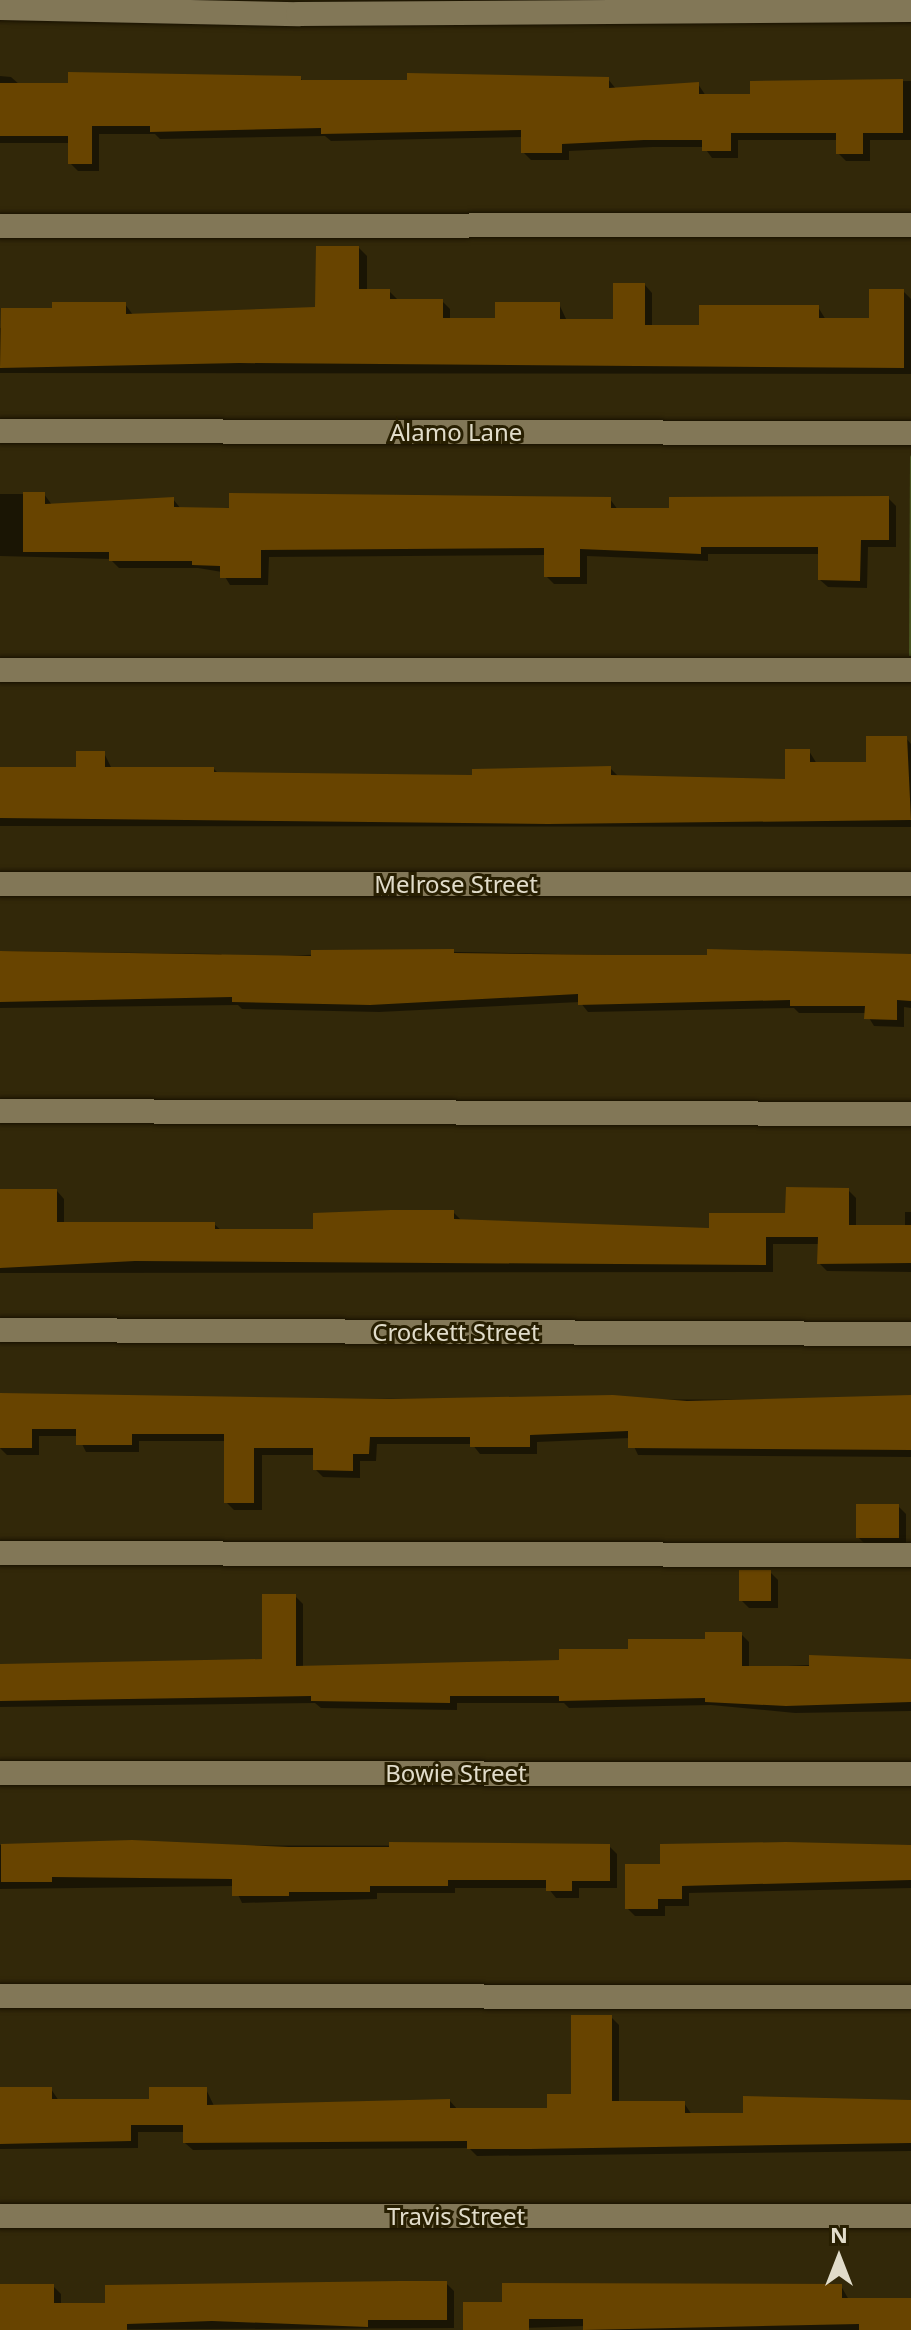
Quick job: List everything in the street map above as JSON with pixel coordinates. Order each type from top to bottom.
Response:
[{"type":"street","points":[[0,8],[298,14],[911,10]]},
{"type":"street","points":[[0,226],[911,225]]},
{"type":"street","name":"Alamo Lane","points":[[0,431],[911,433]]},
{"type":"street","points":[[0,670],[911,670]]},
{"type":"street","name":"Melrose Street","points":[[0,884],[911,884]]},
{"type":"street","points":[[0,1111],[911,1114]]},
{"type":"street","name":"Crockett Street","points":[[0,1330],[911,1334]]},
{"type":"street","points":[[0,1553],[911,1555]]},
{"type":"street","name":"Bowie Street","points":[[0,1773],[911,1774]]},
{"type":"street","points":[[0,1996],[911,1997]]},
{"type":"street","name":"Travis Street","points":[[0,2216],[911,2216]]},
{"type":"green space","points":[[910,457],[911,656],[909,656]]},
{"type":"building","points":[[68,72],[301,76],[301,80],[407,80],[407,73],[609,77],[609,88],[699,82],[699,94],[750,94],[750,81],[903,79],[903,133],[863,133],[863,154],[836,154],[836,133],[731,133],[731,151],[702,151],[702,140],[644,140],[562,144],[562,153],[521,153],[521,130],[321,134],[321,128],[150,132],[150,126],[92,126],[92,164],[68,164],[68,136],[0,136],[0,83],[68,83]]},
{"type":"building","points":[[316,246],[359,246],[359,289],[390,289],[390,299],[443,299],[443,318],[495,318],[495,302],[560,302],[560,319],[613,319],[613,283],[645,283],[645,325],[699,325],[699,305],[819,305],[819,318],[869,318],[869,289],[904,289],[904,368],[239,363],[0,368],[1,308],[52,308],[52,302],[126,302],[126,314],[315,307]]},
{"type":"building","points":[[23,492],[45,492],[45,504],[174,497],[174,507],[229,508],[229,493],[611,497],[611,508],[669,508],[669,497],[889,496],[889,540],[861,540],[860,581],[818,580],[818,547],[701,547],[701,554],[580,549],[580,577],[544,577],[544,548],[261,550],[261,578],[220,578],[220,566],[192,565],[192,561],[109,561],[109,552],[23,552]]},
{"type":"building","points":[[866,736],[907,736],[911,820],[548,824],[0,818],[0,767],[76,767],[76,751],[105,751],[105,767],[214,767],[214,772],[472,775],[472,769],[611,766],[611,775],[785,779],[785,749],[810,749],[810,762],[866,762]]},
{"type":"building","points":[[454,949],[454,953],[613,955],[707,955],[707,949],[911,954],[911,1001],[897,1000],[897,1020],[864,1019],[865,1006],[790,1006],[790,1000],[578,1005],[578,994],[370,1005],[232,1002],[232,997],[0,1002],[0,951],[311,956],[311,950]]},
{"type":"building","points":[[786,1187],[849,1188],[849,1225],[911,1225],[911,1263],[817,1264],[818,1237],[766,1237],[766,1265],[135,1261],[0,1268],[0,1189],[57,1189],[57,1222],[215,1222],[215,1229],[313,1229],[313,1213],[454,1210],[454,1219],[709,1228],[709,1213],[785,1213]]},
{"type":"building","points":[[0,1393],[390,1399],[613,1395],[687,1401],[911,1395],[911,1450],[628,1448],[628,1431],[530,1435],[530,1447],[470,1447],[470,1437],[370,1437],[369,1454],[353,1454],[353,1471],[313,1470],[313,1448],[254,1448],[254,1503],[224,1503],[224,1434],[132,1434],[132,1445],[76,1445],[76,1429],[32,1429],[32,1448],[0,1448]]},
{"type":"building","points":[[856,1504],[899,1504],[899,1538],[856,1538]]},
{"type":"building","points":[[739,1570],[771,1570],[771,1601],[739,1601]]},
{"type":"building","points":[[262,1594],[296,1594],[296,1666],[559,1660],[559,1649],[628,1649],[628,1639],[705,1639],[705,1632],[742,1632],[742,1666],[809,1666],[809,1655],[911,1659],[911,1702],[786,1706],[705,1702],[705,1698],[559,1701],[559,1696],[450,1696],[450,1703],[311,1701],[311,1696],[0,1701],[0,1664],[262,1659]]},
{"type":"building","points":[[132,1840],[289,1847],[389,1847],[389,1842],[610,1844],[610,1881],[572,1881],[572,1891],[546,1891],[546,1880],[448,1880],[448,1886],[370,1886],[370,1892],[289,1892],[289,1896],[232,1896],[232,1879],[52,1877],[52,1882],[1,1882],[1,1844]]},
{"type":"building","points":[[786,1842],[911,1845],[911,1880],[682,1886],[682,1899],[658,1899],[658,1909],[625,1909],[625,1864],[660,1864],[660,1844]]},
{"type":"building","points":[[571,2015],[612,2015],[612,2101],[685,2101],[685,2113],[743,2113],[743,2096],[911,2100],[911,2143],[467,2149],[467,2141],[183,2143],[183,2125],[131,2125],[131,2141],[0,2144],[0,2087],[52,2087],[52,2099],[149,2099],[149,2087],[207,2087],[207,2105],[450,2099],[450,2108],[547,2108],[547,2094],[571,2094]]},
{"type":"building","points":[[447,2281],[447,2320],[368,2320],[368,2327],[212,2321],[127,2324],[127,2330],[0,2330],[0,2284],[54,2284],[54,2303],[105,2303],[105,2285]]},
{"type":"building","points":[[502,2283],[842,2284],[842,2298],[911,2298],[911,2330],[859,2330],[859,2324],[583,2330],[583,2319],[529,2319],[529,2330],[463,2330],[463,2302],[502,2302]]}]
